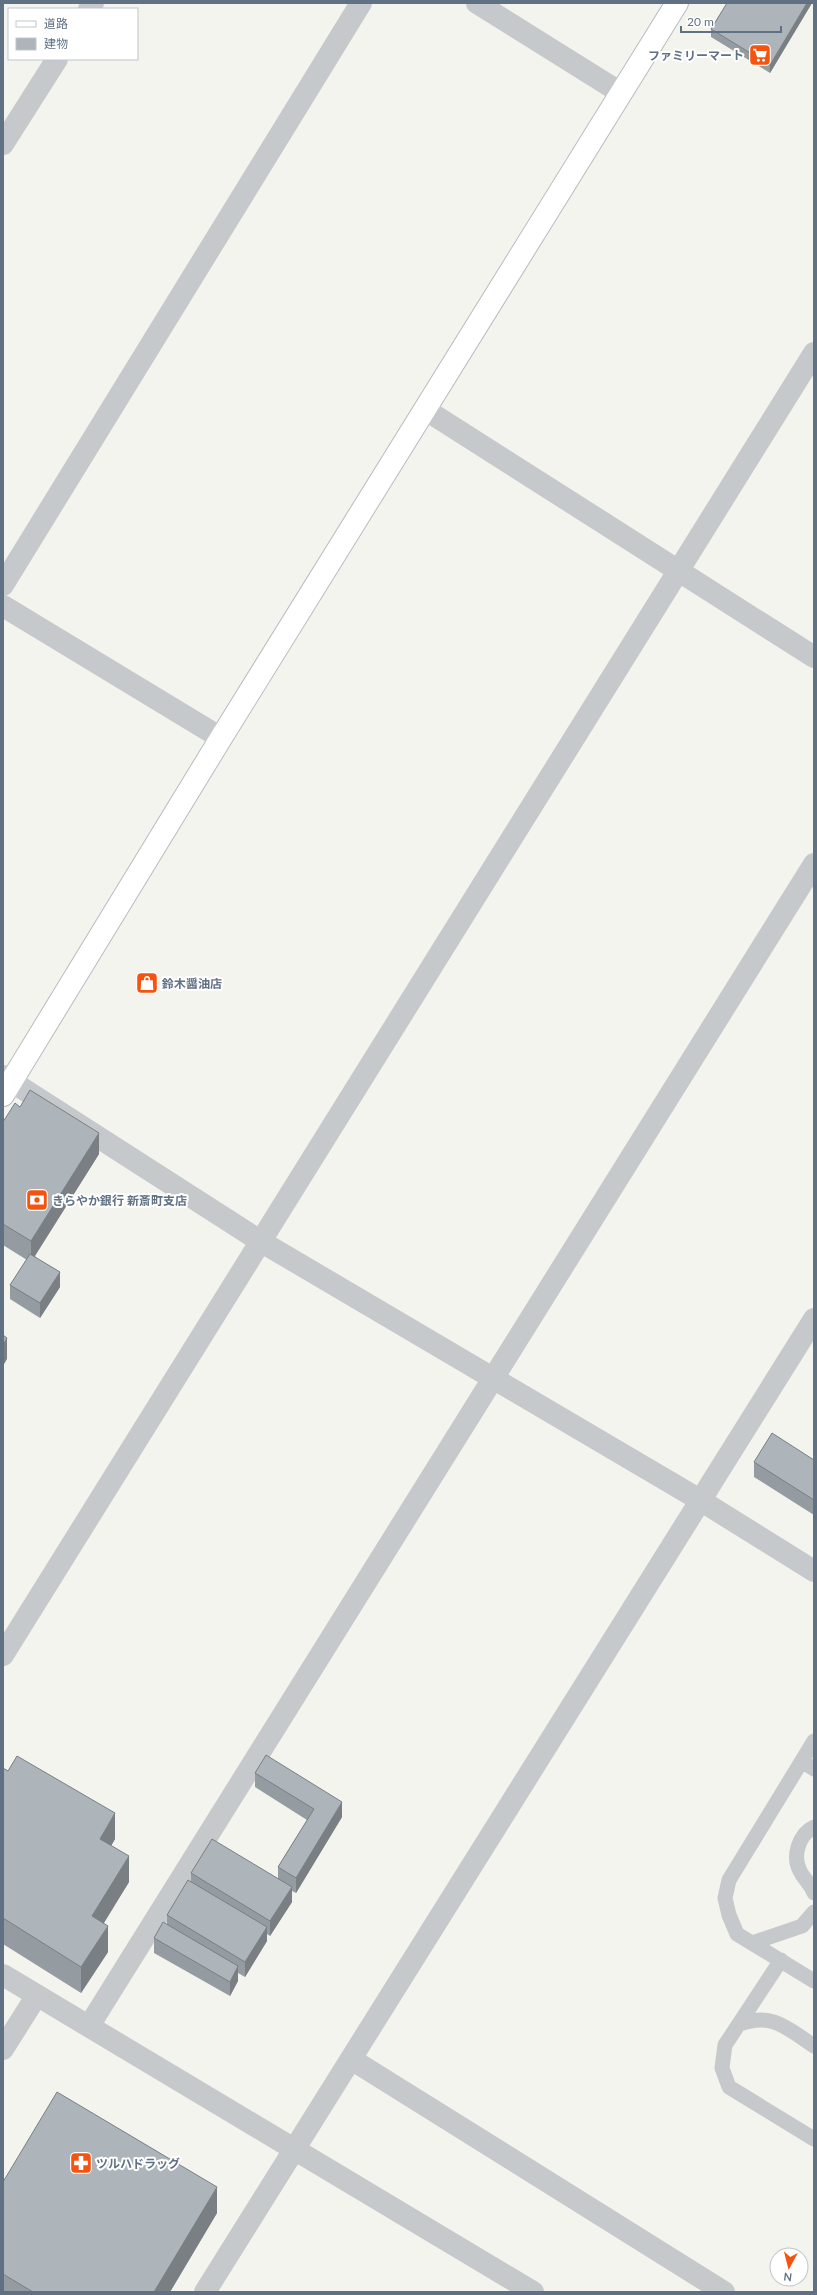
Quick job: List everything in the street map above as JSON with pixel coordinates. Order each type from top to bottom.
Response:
[{"type":"street","points":[[3,585],[361,3]]},
{"type":"street","points":[[477,3],[621,93]]},
{"type":"street","points":[[677,3],[426,410],[6,1084],[260,1240],[700,1500],[814,1571]]},
{"type":"street","points":[[3,144],[56,60]]},
{"type":"street","points":[[3,1655],[677,570],[814,353]]},
{"type":"street","points":[[426,410],[814,657]]},
{"type":"street","points":[[3,606],[221,738]]},
{"type":"street","points":[[89,2026],[814,864]]},
{"type":"street","points":[[205,2292],[814,1319]]},
{"type":"street","points":[[3,1975],[294,2149],[520,2288]]},
{"type":"street","points":[[3,2049],[37,1995]]},
{"type":"street","points":[[351,2058],[724,2292]]},
{"type":"lane","points":[[814,1741],[808,1765],[728,1880],[725,1898],[729,1915],[737,1934],[814,1981]]},
{"type":"lane","points":[[814,1827],[806,1831],[796,1850],[800,1871],[810,1882],[814,1893]]},
{"type":"lane","points":[[752,1943],[802,1926],[814,1912]]},
{"type":"lane","points":[[780,1960],[725,2046],[722,2068],[729,2087],[814,2139]]},
{"type":"lane","points":[[740,2024],[763,2018],[775,2021],[814,2046]]},
{"type":"building","name":"ファミリーマート","points":[[727,3],[807,3],[770,65],[711,29]]},
{"type":"building","name":"きらやか銀行 新斎町支店","points":[[30,1090],[99,1133],[31,1241],[3,1224],[3,1122],[15,1103],[20,1107]]},
{"type":"building","points":[[30,1254],[60,1272],[40,1303],[10,1285]]},
{"type":"building","points":[[3,1335],[7,1338],[3,1345]]},
{"type":"building","points":[[772,1433],[814,1460],[814,1500],[754,1462]]},
{"type":"building","points":[[266,1755],[342,1802],[296,1878],[278,1867],[314,1809],[255,1773]]},
{"type":"building","points":[[17,1756],[115,1813],[100,1839],[129,1856],[92,1916],[108,1926],[81,1967],[3,1918],[3,1768],[8,1771]]},
{"type":"building","points":[[212,1839],[292,1887],[270,1921],[191,1873]]},
{"type":"building","points":[[188,1880],[267,1927],[245,1962],[167,1915]]},
{"type":"building","points":[[163,1922],[238,1966],[230,1982],[154,1938]]},
{"type":"building","name":"ツルハドラッグ","points":[[57,2092],[217,2187],[154,2292],[33,2292],[3,2274],[3,2182]]},
{"type":"place","name":"ファミリーマート","points":[[760,55]]},
{"type":"place","name":"鈴木醤油店","points":[[147,983]]},
{"type":"place","name":"きらやか銀行 新斎町支店","points":[[37,1200]]},
{"type":"place","name":"ツルハドラッグ","points":[[81,2163]]}]
